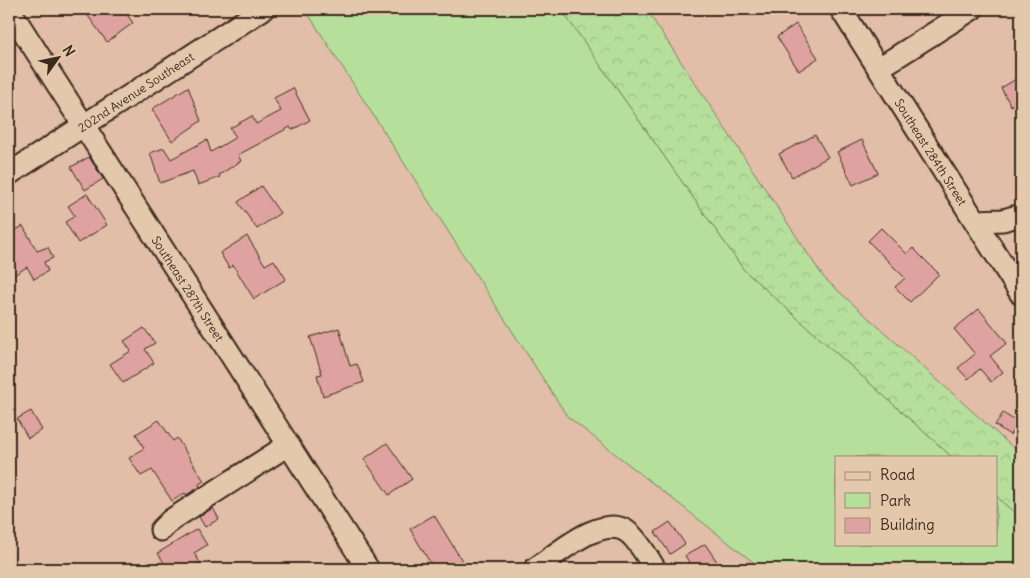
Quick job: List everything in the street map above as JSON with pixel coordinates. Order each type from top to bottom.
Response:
[{"type":"street","name":"Southeast 287th Street","points":[[9,9],[368,569]]},
{"type":"street","name":"202nd Avenue Southeast","points":[[9,174],[263,9]]},
{"type":"street","name":"Southeast 284th Street","points":[[841,9],[1021,294]]},
{"type":"street","points":[[879,68],[972,9]]},
{"type":"street","points":[[975,221],[1003,220],[1021,215]]},
{"type":"street","points":[[161,530],[171,520],[288,445]]},
{"type":"street","points":[[535,569],[586,534],[600,528],[614,526],[629,533],[655,569]]},
{"type":"green space","points":[[305,9],[561,9],[744,270],[951,456],[835,456],[835,546],[998,546],[998,498],[1021,519],[1021,569],[762,569],[567,416]]},
{"type":"green space","points":[[561,9],[646,9],[824,278],[1021,455],[1021,519],[998,498],[998,456],[951,456],[744,270]]},
{"type":"building","points":[[83,9],[123,9],[133,23],[107,42]]},
{"type":"building","points":[[796,24],[818,58],[799,71],[777,37]]},
{"type":"building","points":[[1021,76],[1021,99],[1011,106],[1001,88]]},
{"type":"building","points":[[188,87],[201,121],[172,141],[152,109]]},
{"type":"building","points":[[293,88],[310,120],[292,130],[290,127],[238,155],[241,161],[219,175],[220,177],[198,185],[193,171],[160,183],[150,153],[164,148],[171,159],[207,140],[211,152],[236,137],[230,128],[252,116],[256,124],[281,111],[274,98]]},
{"type":"building","points":[[815,135],[828,157],[792,177],[779,154]]},
{"type":"building","points":[[862,140],[878,173],[853,185],[837,152]]},
{"type":"building","points":[[89,157],[103,179],[85,190],[71,167]]},
{"type":"building","points":[[261,186],[280,213],[257,229],[238,202]]},
{"type":"building","points":[[87,194],[107,225],[78,243],[65,222],[75,216],[68,206]]},
{"type":"building","points":[[23,226],[37,251],[48,247],[53,258],[44,262],[48,271],[34,279],[27,267],[9,278],[9,255],[15,251],[9,240],[9,234]]},
{"type":"building","points":[[881,228],[907,254],[913,248],[939,274],[910,302],[895,287],[905,278],[868,241]]},
{"type":"building","points":[[247,236],[265,265],[274,260],[286,279],[254,299],[233,265],[229,268],[220,253]]},
{"type":"building","points":[[979,309],[1007,343],[990,356],[1003,372],[991,382],[980,369],[968,379],[958,368],[975,354],[954,329]]},
{"type":"building","points":[[144,328],[155,343],[145,349],[154,363],[123,383],[110,364],[131,351],[124,341]]},
{"type":"building","points":[[339,328],[350,366],[357,364],[364,382],[323,396],[317,375],[322,374],[310,337]]},
{"type":"building","points":[[31,411],[42,430],[28,438],[17,419]]},
{"type":"building","points":[[1003,413],[1018,423],[1010,435],[995,425]]},
{"type":"building","points":[[159,420],[173,441],[177,438],[204,481],[199,484],[200,487],[172,501],[152,470],[141,476],[129,458],[144,448],[136,434]]},
{"type":"building","points":[[387,443],[412,479],[389,495],[364,459]]},
{"type":"building","points":[[213,508],[219,519],[205,527],[199,517]]},
{"type":"building","points":[[434,515],[467,569],[434,569],[410,529]]},
{"type":"building","points":[[670,522],[685,544],[670,554],[655,532]]},
{"type":"building","points":[[197,529],[207,545],[194,553],[204,569],[168,569],[158,553]]},
{"type":"building","points":[[705,544],[722,569],[694,569],[685,556]]}]
